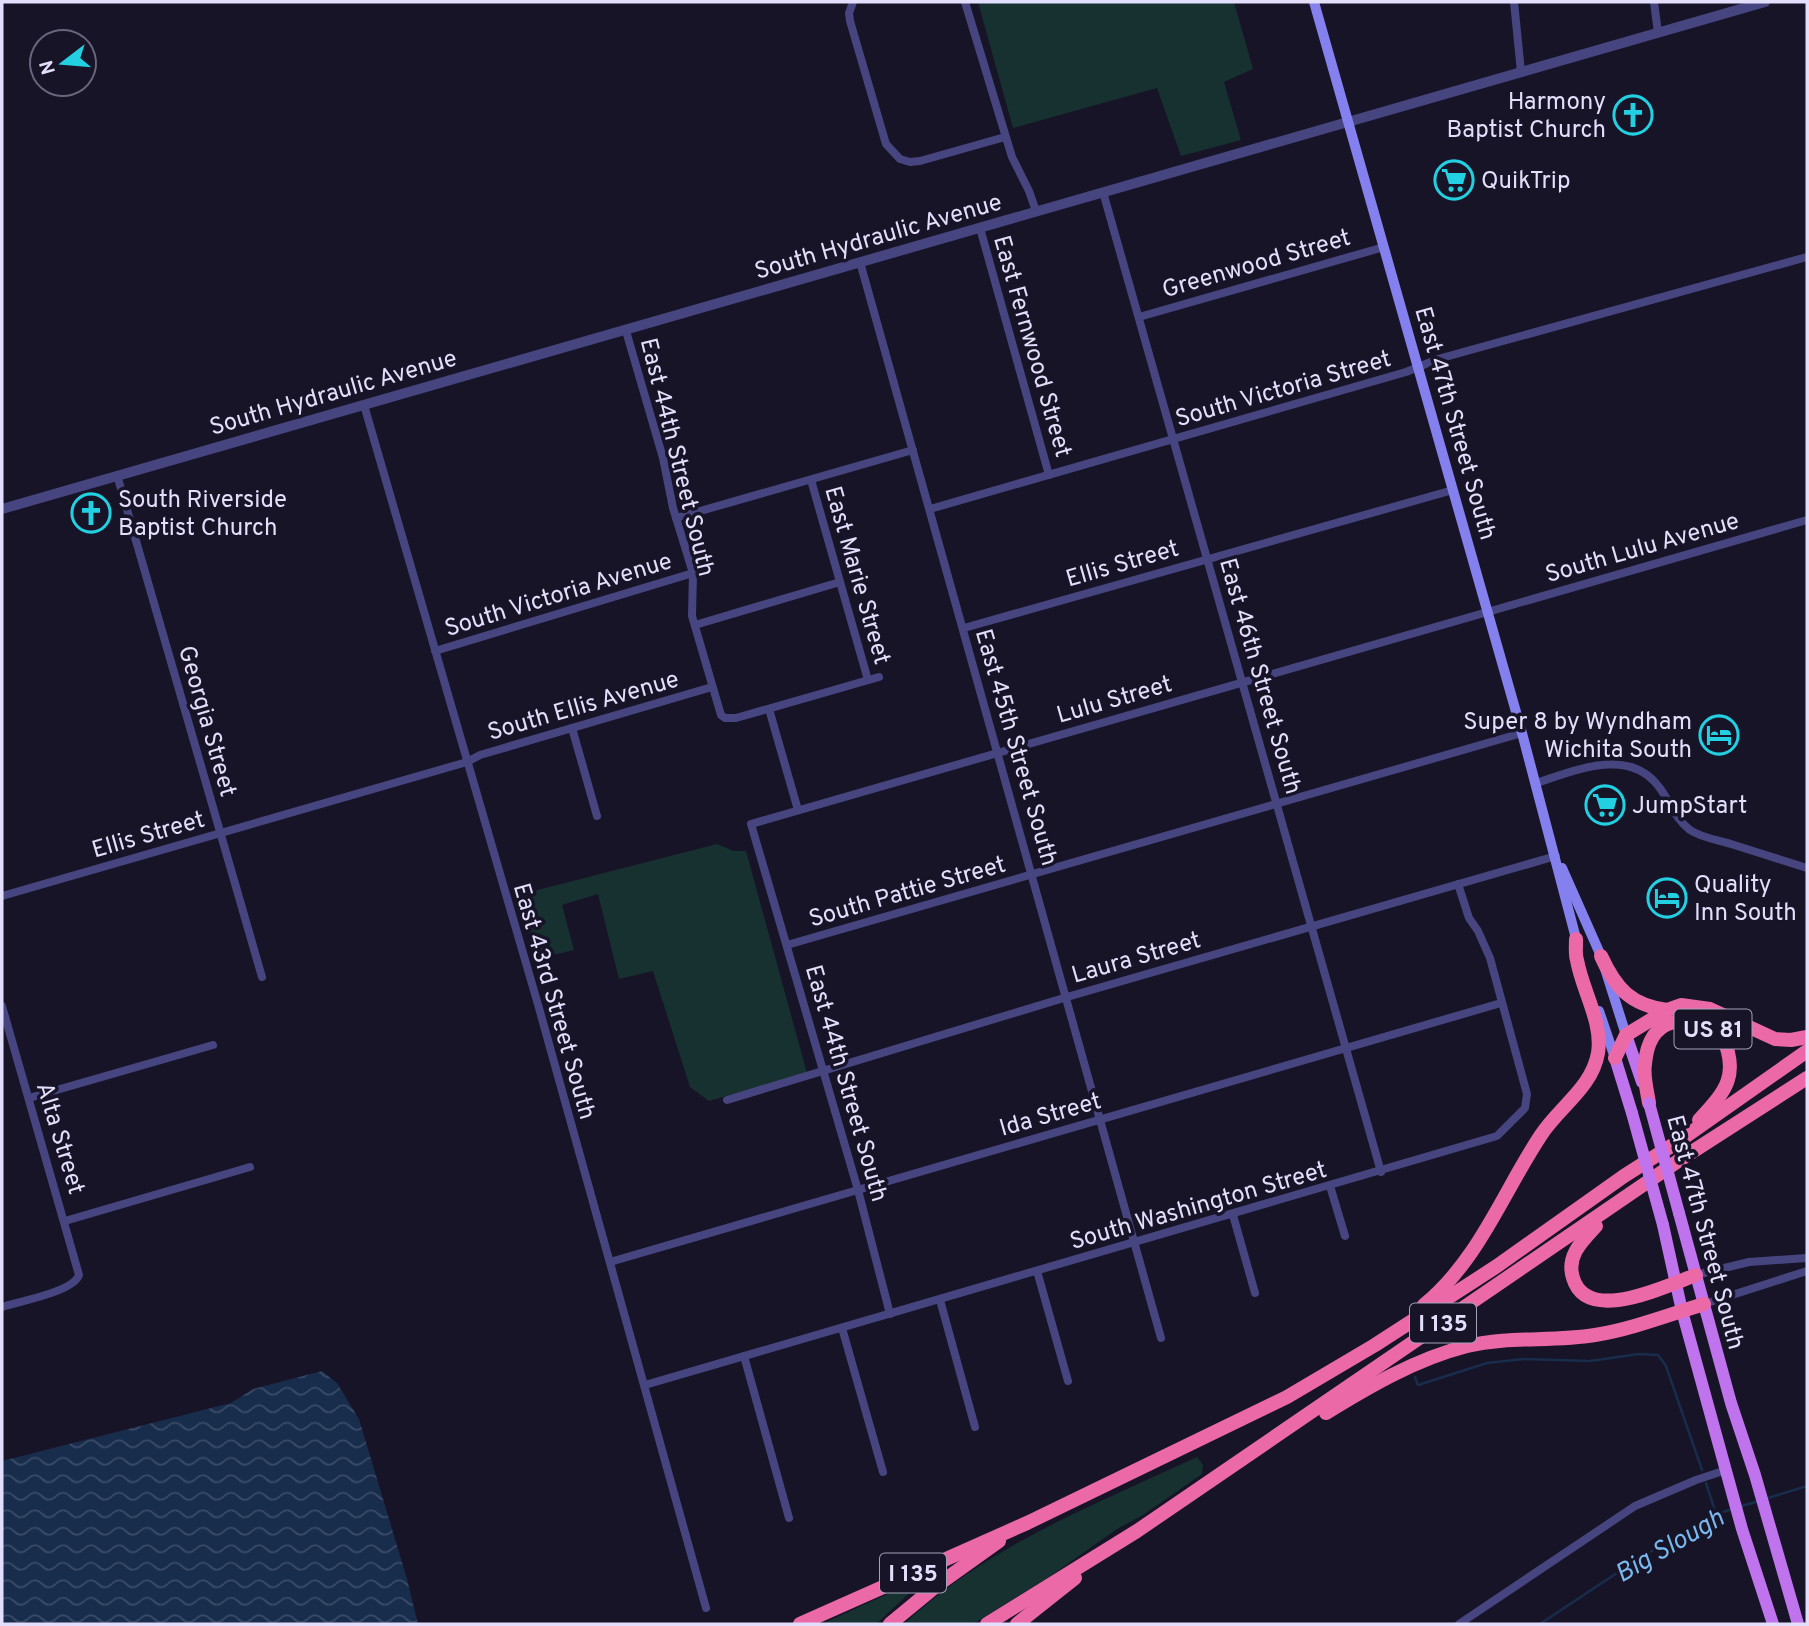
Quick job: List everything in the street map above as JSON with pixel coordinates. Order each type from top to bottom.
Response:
[{"type":"highway","points":[[1375,1345],[1436,1296],[1477,1245],[1544,1131],[1575,1097],[1594,1067],[1598,1036],[1576,959],[1576,939]]},
{"type":"highway","points":[[1601,956],[1609,974],[1626,995],[1643,1005],[1667,1010]]},
{"type":"highway","points":[[1615,1058],[1626,1034],[1667,1010],[1681,1006],[1710,1009],[1775,1039],[1807,1037]]},
{"type":"highway","name":"US 81","points":[[1649,1103],[1645,1059],[1651,1038],[1659,1028],[1680,1020],[1699,1022],[1722,1035],[1731,1061],[1729,1078],[1718,1099],[1679,1141]]},
{"type":"highway","name":"I 135","points":[[800,1624],[1027,1523],[1287,1397],[1375,1345],[1497,1266],[1807,1051]]},
{"type":"highway","name":"I 135","points":[[987,1624],[1137,1531],[1681,1159],[1807,1078]]},
{"type":"highway","points":[[1611,1209],[1577,1247],[1572,1261],[1572,1276],[1577,1289],[1599,1302],[1636,1296],[1696,1275]]},
{"type":"highway","points":[[1205,1485],[1363,1391],[1427,1360],[1467,1346],[1509,1339],[1596,1335],[1704,1304]]},
{"type":"highway","points":[[890,1624],[936,1586],[1027,1523]]},
{"type":"highway","points":[[1017,1624],[1137,1531]]},
{"type":"main road","name":"East 47th Street South","points":[[1314,2],[1488,611],[1556,856],[1576,939],[1632,1113],[1663,1225],[1682,1311],[1742,1530],[1773,1624]]},
{"type":"main road","name":"East 47th Street South","points":[[1556,856],[1601,956],[1649,1103],[1731,1404],[1798,1624]]},
{"type":"street","points":[[852,2],[850,21],[882,132],[890,150],[900,159],[920,161],[1005,137]]},
{"type":"street","name":"East Fernwood Street","points":[[965,2],[1005,137],[1036,211]]},
{"type":"street","points":[[1514,2],[1521,72]]},
{"type":"street","points":[[1654,2],[1658,33]]},
{"type":"street","name":"South Hydraulic Avenue","points":[[2,509],[1765,2]]},
{"type":"street","name":"East 46th Street South","points":[[1103,192],[1381,1171]]},
{"type":"street","name":"East Fernwood Street","points":[[980,228],[1049,475]]},
{"type":"street","name":"Greenwood Street","points":[[1139,317],[1384,247]]},
{"type":"street","name":"South Victoria Street","points":[[930,509],[1438,359],[1807,257]]},
{"type":"street","name":"East 45th Street South","points":[[860,262],[1161,1338]]},
{"type":"street","name":"East 44th Street South","points":[[625,331],[663,458],[692,573],[691,600],[695,625],[721,715],[725,718],[736,718],[769,709]]},
{"type":"street","name":"East 43rd Street South","points":[[363,405],[610,1262],[706,1608]]},
{"type":"street","points":[[676,518],[913,450]]},
{"type":"street","name":"Georgia Street","points":[[117,475],[262,977]]},
{"type":"street","name":"East Marie Street","points":[[811,480],[868,680]]},
{"type":"street","name":"Ellis Street","points":[[964,628],[1453,490]]},
{"type":"street","name":"South Lulu Avenue","points":[[1488,611],[1807,520]]},
{"type":"street","name":"South Victoria Avenue","points":[[435,651],[692,573]]},
{"type":"street","points":[[695,625],[840,582]]},
{"type":"street","name":"Lulu Street","points":[[751,824],[1488,611]]},
{"type":"street","points":[[798,810],[769,709],[879,677]]},
{"type":"street","name":"South Ellis Avenue","points":[[467,762],[480,755],[712,688]]},
{"type":"street","points":[[572,728],[597,816]]},
{"type":"street","name":"South Pattie Street","points":[[787,945],[1522,733]]},
{"type":"street","name":"Ellis Street","points":[[2,896],[467,762]]},
{"type":"street","points":[[1536,783],[1582,768],[1611,764],[1629,767],[1645,773],[1659,786],[1674,814],[1690,830],[1807,869]]},
{"type":"street","name":"East 44th Street South","points":[[751,824],[824,1071],[890,1314]]},
{"type":"street","name":"Laura Street","points":[[727,1100],[1067,997],[1556,856]]},
{"type":"street","name":"South Washington Street","points":[[645,1385],[1497,1136],[1525,1108],[1527,1094],[1490,958],[1469,918],[1458,884]]},
{"type":"street","name":"Ida Street","points":[[610,1262],[1501,1003]]},
{"type":"street","name":"Alta Street","points":[[2,1006],[79,1275],[76,1281],[65,1288],[2,1307]]},
{"type":"street","points":[[29,1098],[213,1045]]},
{"type":"street","points":[[65,1221],[250,1167]]},
{"type":"street","points":[[1329,1186],[1345,1236]]},
{"type":"street","points":[[1233,1215],[1255,1293]]},
{"type":"street","points":[[1696,1275],[1749,1262],[1807,1258]]},
{"type":"street","points":[[1037,1271],[1068,1381]]},
{"type":"street","points":[[1704,1304],[1807,1271]]},
{"type":"street","points":[[940,1300],[975,1427]]},
{"type":"street","points":[[842,1328],[883,1472]]},
{"type":"street","points":[[744,1356],[789,1518]]},
{"type":"street","points":[[1459,1624],[1635,1506],[1696,1479],[1726,1470]]},
{"type":"green space","points":[[978,2],[1234,2],[1253,69],[1224,82],[1241,140],[1181,156],[1157,88],[1013,128]]},
{"type":"green space","points":[[717,844],[734,851],[746,851],[807,1073],[709,1101],[690,1087],[653,971],[619,979],[598,894],[562,905],[574,950],[536,959],[518,895]]},
{"type":"green space","points":[[1197,1457],[1203,1465],[1202,1474],[1052,1575],[973,1624],[904,1624],[936,1596],[1007,1549],[1082,1510]]},
{"type":"green space","points":[[915,1588],[876,1624],[822,1624],[896,1590]]},
{"type":"water","points":[[322,1371],[337,1383],[359,1419],[418,1624],[2,1624],[2,1461],[231,1403],[253,1389]]},
{"type":"waterway","points":[[1415,1377],[1418,1385],[1487,1363],[1524,1359],[1590,1361],[1639,1354],[1658,1355],[1666,1366],[1702,1470]]},
{"type":"waterway","points":[[1706,1483],[1716,1514]]},
{"type":"waterway","name":"Big Slough","points":[[1765,1499],[1807,1486]]},
{"type":"waterway","name":"Big Slough","points":[[1742,1506],[1759,1501]]},
{"type":"waterway","name":"Big Slough","points":[[1540,1624],[1641,1557],[1732,1509]]},
{"type":"place","name":"Harmony Baptist Church","points":[[1633,115]]},
{"type":"place","name":"QuikTrip","points":[[1454,180]]},
{"type":"place","name":"South Riverside Baptist Church","points":[[91,513]]},
{"type":"place","name":"Super 8 by Wyndham Wichita South","points":[[1719,735]]},
{"type":"place","name":"JumpStart","points":[[1605,805]]},
{"type":"place","name":"Quality Inn South","points":[[1667,898]]}]
